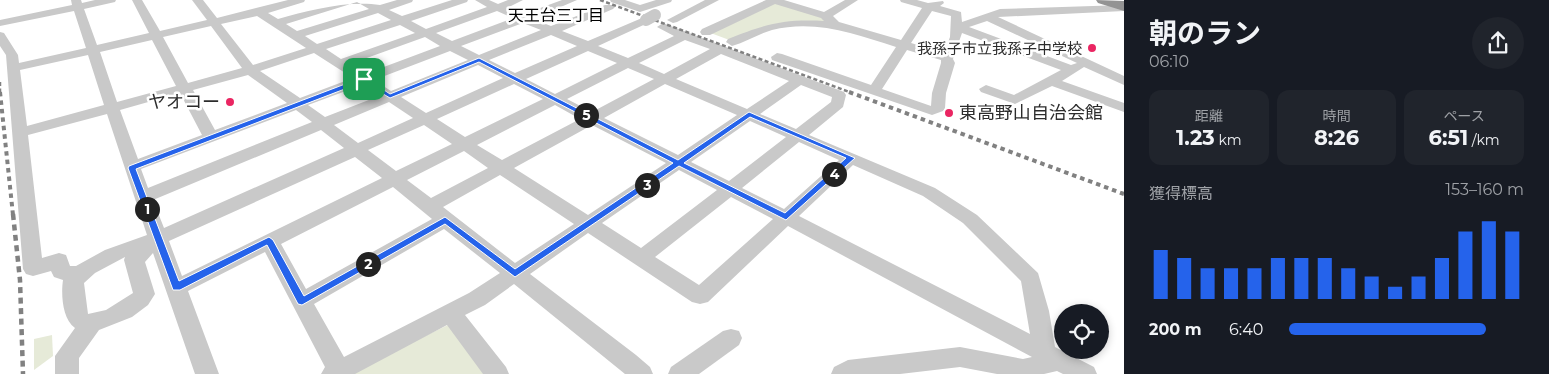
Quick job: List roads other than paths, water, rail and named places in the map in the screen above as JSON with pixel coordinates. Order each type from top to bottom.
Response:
[{"type":"highway","points":[[1104,0],[1124,7]]},
{"type":"street","points":[[0,22],[77,3],[111,0]]},
{"type":"street","points":[[137,0],[211,137]]},
{"type":"street","points":[[197,0],[250,70],[298,104],[641,374]]},
{"type":"street","points":[[13,68],[259,12],[277,3],[300,0]]},
{"type":"street","points":[[277,23],[354,0]]},
{"type":"street","points":[[361,0],[786,217],[1085,374]]},
{"type":"street","points":[[296,35],[408,0]]},
{"type":"street","points":[[19,133],[250,70],[464,0]]},
{"type":"street","points":[[480,0],[929,192],[970,219],[1031,278],[1038,311],[1052,355]]},
{"type":"street","points":[[341,63],[518,0]]},
{"type":"street","points":[[132,168],[572,0]]},
{"type":"street","points":[[591,0],[640,9],[667,0]]},
{"type":"street","points":[[158,238],[134,260],[144,294],[141,301],[109,317],[91,324],[85,324],[77,315],[73,281],[78,274],[138,244],[158,238],[515,78],[588,46],[655,21],[692,0]]},
{"type":"street","points":[[641,258],[838,104],[839,95],[726,45],[706,32],[674,20],[714,0]]},
{"type":"street","points":[[706,32],[774,0],[825,16],[840,25],[946,58]]},
{"type":"street","points":[[825,16],[854,0]]},
{"type":"street","points":[[905,0],[956,14],[956,37],[949,56],[946,58]]},
{"type":"street","points":[[874,91],[930,6],[947,0]]},
{"type":"street","points":[[1011,0],[1056,10]]},
{"type":"street","points":[[77,3],[132,168],[177,287],[207,374]]},
{"type":"street","points":[[612,3],[628,14]]},
{"type":"street","points":[[143,197],[552,30],[612,3]]},
{"type":"street","points":[[1072,70],[962,30],[963,25],[987,16],[1008,12],[1124,7]]},
{"type":"street","points":[[259,12],[341,63],[700,296],[851,158]]},
{"type":"street","points":[[987,16],[1124,81]]},
{"type":"street","points":[[655,21],[685,35],[726,45],[874,91],[932,112],[938,108],[939,93],[948,63],[946,58]]},
{"type":"street","points":[[429,207],[726,45],[769,27],[799,23],[840,25]]},
{"type":"street","points":[[177,287],[685,35]]},
{"type":"street","points":[[0,36],[12,55],[33,269],[58,260],[61,272],[78,274]]},
{"type":"street","points":[[986,89],[1014,100],[1088,63]]},
{"type":"street","points":[[269,240],[302,301],[336,372],[450,313],[515,274],[801,79]]},
{"type":"street","points":[[1050,81],[1124,108]]},
{"type":"street","points":[[302,301],[445,220]]},
{"type":"street","points":[[450,313],[497,374]]},
{"type":"street","points":[[67,374],[67,356],[91,324]]},
{"type":"street","points":[[680,374],[731,338]]},
{"type":"street","points":[[856,372],[960,358],[1024,372],[1052,355]]},
{"type":"railway","points":[[600,0],[852,93]]},
{"type":"railway","points":[[0,82],[0,92]]},
{"type":"railway","points":[[0,92],[13,215]]},
{"type":"railway","points":[[849,92],[1124,194]]},
{"type":"railway","points":[[13,214],[20,280],[23,374]]},
{"type":"place","name":"我孫子市立我孫子中学校","points":[[1092,48]]},
{"type":"place","name":"ヤオコー","points":[[230,102]]},
{"type":"place","name":"東高野山自治会館","points":[[949,113]]},
{"type":"district","name":"天王台三丁目","points":[[556,15]]}]
